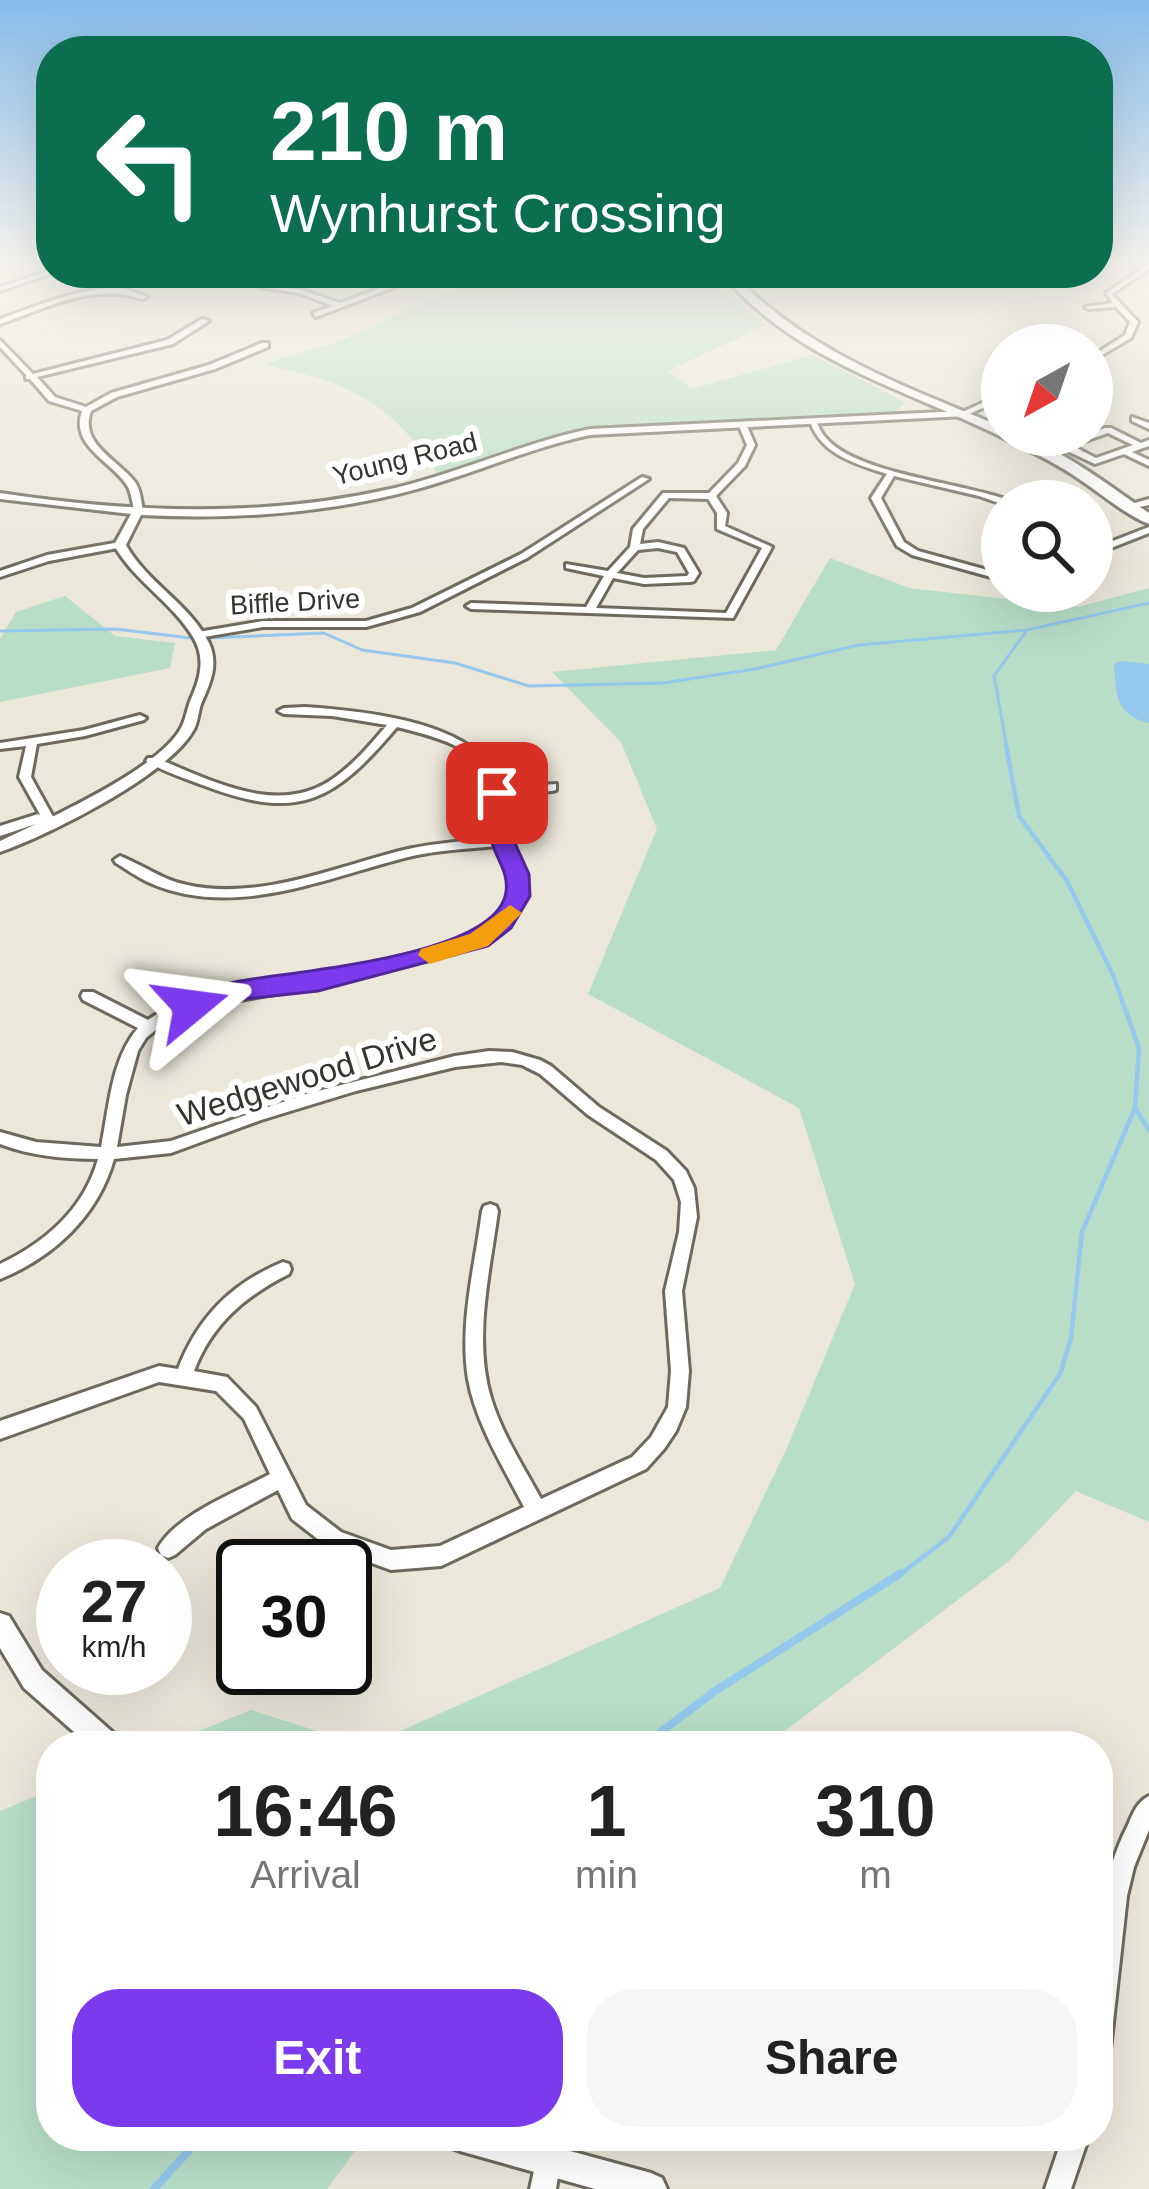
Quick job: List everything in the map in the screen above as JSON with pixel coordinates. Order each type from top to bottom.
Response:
[{"type":"main road","points":[[850,365],[981,423]]},
{"type":"main road","points":[[914,395],[930,410],[921,416]]},
{"type":"main road","points":[[1045,456],[1149,520]]},
{"type":"street","points":[[19,365],[62,405],[87,410]]},
{"type":"street","points":[[28,377],[77,365]]},
{"type":"street","points":[[0,574],[46,558],[120,545],[138,512],[134,487],[85,437],[82,424],[87,410],[114,394],[213,365]]},
{"type":"street","points":[[962,414],[981,407]]},
{"type":"street","name":"Young Road","points":[[0,496],[138,512],[230,512],[324,504],[443,479],[570,435],[743,426],[819,434],[921,416],[962,414]]},
{"type":"street","points":[[1135,419],[1149,425]]},
{"type":"street","points":[[589,611],[609,576],[635,548],[638,529],[666,495],[711,496],[742,464],[751,445],[743,426]]},
{"type":"street","points":[[1113,432],[1145,444]]},
{"type":"street","points":[[819,434],[857,461],[891,474],[981,494]]},
{"type":"street","points":[[1113,455],[1145,444]]},
{"type":"street","points":[[1124,451],[1149,463]]},
{"type":"street","points":[[891,474],[876,498],[900,544],[915,553],[981,571]]},
{"type":"street","name":"Biffle Drive","points":[[198,635],[263,624],[378,622],[416,610],[524,556],[645,479]]},
{"type":"street","points":[[471,606],[729,616],[767,548],[720,526],[722,513],[711,496]]},
{"type":"street","points":[[1130,506],[1149,502]]},
{"type":"street","points":[[1113,544],[1149,532]]},
{"type":"street","name":"Biffle Drive","points":[[0,847],[114,787],[188,729],[205,685],[208,659],[198,635],[127,561],[120,545]]},
{"type":"street","points":[[569,566],[609,576],[682,583],[694,573],[681,550],[658,545],[635,548]]},
{"type":"street","points":[[0,1271],[58,1236],[97,1185],[130,1053],[148,1027],[234,992],[318,982],[479,940],[503,922],[518,896],[517,874],[502,841],[490,769],[475,752],[393,724],[333,712],[284,711]]},
{"type":"street","points":[[0,746],[140,718]]},
{"type":"street","points":[[152,761],[251,797],[293,800],[345,780],[393,724]]},
{"type":"street","points":[[32,742],[26,777],[48,820]]},
{"type":"street","points":[[497,793],[552,787]]},
{"type":"street","name":"Biffle Drive","points":[[0,831],[48,820]]},
{"type":"street","points":[[120,860],[176,884],[242,894],[291,889],[400,855],[502,841]]},
{"type":"street","points":[[88,996],[148,1027]]},
{"type":"street","name":"Wedgewood Drive","points":[[0,1138],[16,1146],[55,1152],[167,1149],[234,1123],[400,1073],[500,1056],[529,1060],[550,1073],[584,1105],[667,1160],[687,1189],[686,1244],[672,1299],[680,1351],[679,1411],[664,1440],[639,1463],[441,1556],[391,1560],[335,1540],[299,1512],[250,1413],[221,1383],[184,1375]]},
{"type":"street","points":[[490,1211],[475,1346],[477,1377],[483,1401],[537,1512]]},
{"type":"street","points":[[0,1430],[125,1383],[159,1374],[184,1375],[212,1317],[242,1291],[283,1269]]},
{"type":"street","points":[[179,1539],[199,1522],[282,1478]]},
{"type":"street","points":[[0,1625],[33,1679],[92,1731]]},
{"type":"street","points":[[1113,1893],[1119,1867],[1149,1807]]},
{"type":"street","points":[[523,2151],[651,2189]]},
{"type":"street","points":[[1058,2189],[1071,2151]]},
{"type":"street","points":[[543,2189],[548,2157]]},
{"type":"green space","points":[[268,365],[680,365],[668,371],[692,389],[776,365],[832,365],[905,402],[894,415],[585,430],[533,441],[438,475],[403,428],[384,412],[365,398]]},
{"type":"green space","points":[[830,558],[909,588],[981,596],[981,612],[1113,612],[1113,598],[1149,588],[1149,1522],[1076,1491],[1009,1561],[785,1731],[401,1731],[720,1588],[786,1450],[855,1284],[799,1108],[588,994],[657,829],[621,742],[552,672],[776,650]]},
{"type":"green space","points":[[65,596],[115,636],[175,643],[170,668],[0,702],[0,639],[16,612]]},
{"type":"green space","points":[[251,1710],[317,1731],[199,1731]]},
{"type":"green space","points":[[36,1796],[36,2151],[355,2151],[327,2189],[0,2189],[0,1811]]},
{"type":"water","points":[[1114,664],[1149,664],[1149,723],[1130,715],[1120,702]]},
{"type":"waterway","points":[[1027,630],[1149,603]]},
{"type":"waterway","points":[[0,631],[115,629],[191,638]]},
{"type":"waterway","points":[[208,638],[324,633],[362,650],[455,663],[529,686],[663,683],[755,669],[859,645],[1027,630]]},
{"type":"waterway","points":[[1007,748],[994,676],[1027,630]]},
{"type":"waterway","points":[[1006,745],[1019,816],[1067,881],[1113,975],[1139,1048],[1135,1108]]},
{"type":"waterway","points":[[898,1576],[949,1537],[1060,1374],[1071,1338],[1082,1232],[1135,1108]]},
{"type":"waterway","points":[[1135,1108],[1149,1130]]},
{"type":"waterway","points":[[662,1731],[715,1691],[901,1573]]},
{"type":"waterway","points":[[154,2189],[188,2151]]},
{"type":"slow traffic","points":[[430,955],[479,940],[510,913]]},
{"type":"route","points":[[191,1006],[234,992],[318,982],[479,940],[503,922],[518,896],[517,874],[502,841],[497,793]]}]
